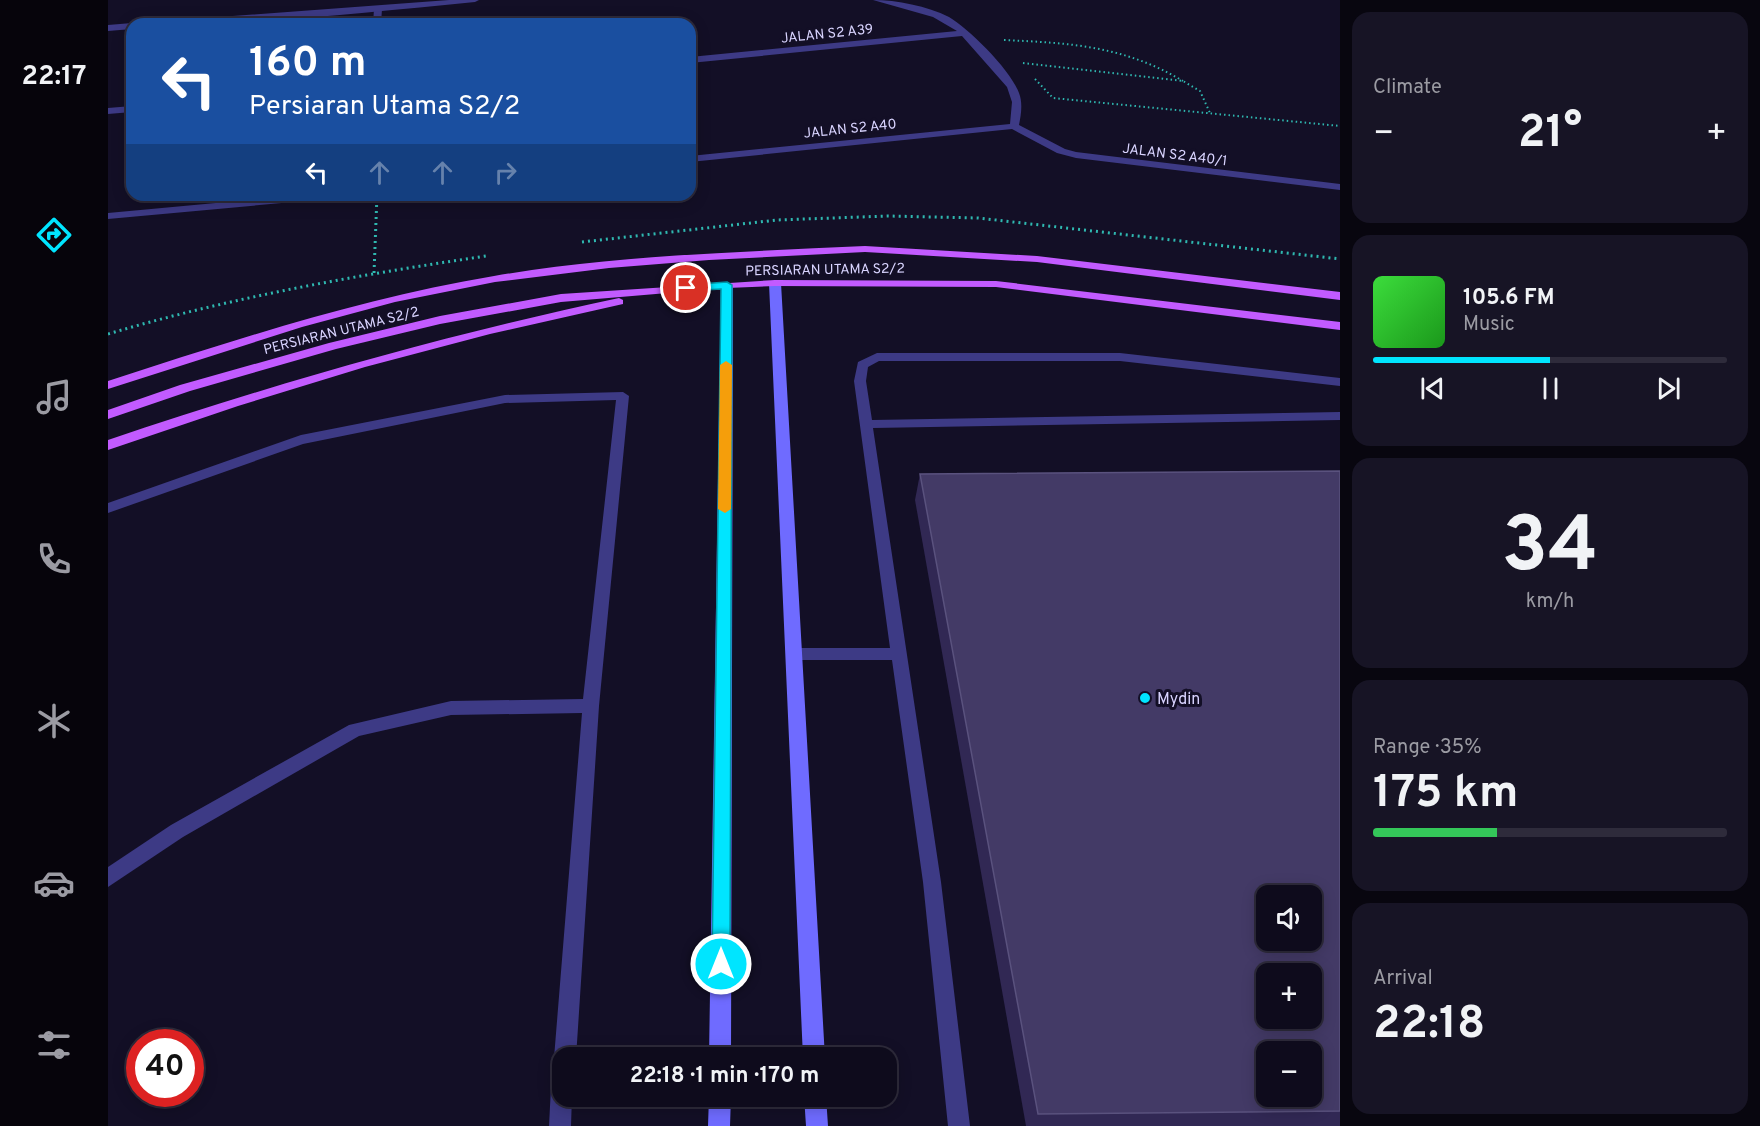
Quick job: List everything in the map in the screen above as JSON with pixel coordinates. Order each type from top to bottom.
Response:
[{"type":"main road","name":"PERSIARAN UTAMA S2/2","points":[[108,385],[298,324],[394,299],[495,279],[609,265],[709,257],[865,249],[1037,259],[1340,296]]},
{"type":"main road","name":"PERSIARAN UTAMA S2/2","points":[[108,415],[185,387],[333,346],[440,320],[561,298],[727,285],[775,283],[996,284],[1340,326]]},
{"type":"main road","points":[[108,445],[220,405],[380,359],[564,313],[686,288]]},
{"type":"street","points":[[233,18],[378,5],[475,0]]},
{"type":"street","points":[[877,0],[929,12],[946,19],[968,36],[1015,92],[1017,105],[1014,126]]},
{"type":"street","points":[[108,28],[126,26]]},
{"type":"street","name":"JALAN S2 A39","points":[[696,59],[968,36]]},
{"type":"street","points":[[108,111],[126,110]]},
{"type":"street","name":"JALAN S2 A40","points":[[696,158],[1014,126]]},
{"type":"street","name":"JALAN S2 A40/1","points":[[1014,126],[1061,151],[1076,155],[1340,187]]},
{"type":"street","points":[[108,216],[272,201]]},
{"type":"street","points":[[775,283],[813,1047]]},
{"type":"street","points":[[720,1047],[727,285]]},
{"type":"street","points":[[959,1126],[932,882],[860,381],[862,364],[877,357],[1120,357],[1340,382]]},
{"type":"street","points":[[108,508],[301,440],[505,399],[623,396],[591,705],[566,1047]]},
{"type":"street","points":[[866,424],[1340,416]]},
{"type":"street","points":[[794,654],[899,654]]},
{"type":"street","points":[[108,878],[177,831],[355,730],[451,708],[591,705]]},
{"type":"street","points":[[560,1126],[561,1107]]},
{"type":"street","points":[[719,1126],[720,1107]]},
{"type":"street","points":[[816,1107],[817,1126]]},
{"type":"path","points":[[968,36],[1067,44],[1114,51],[1148,62],[1200,91],[1210,114]]},
{"type":"path","points":[[1027,70],[1020,63],[1183,81]]},
{"type":"path","points":[[1034,77],[1053,98],[1340,126]]},
{"type":"path","points":[[374,273],[377,201]]},
{"type":"building","name":"Mydin","points":[[1340,471],[1340,1111],[1038,1114],[920,474]]},
{"type":"slow traffic","points":[[725,509],[726,365]]},
{"type":"place","name":"Mydin","points":[[1145,698]]},
{"type":"route","points":[[686,288],[727,285],[721,964]]}]
